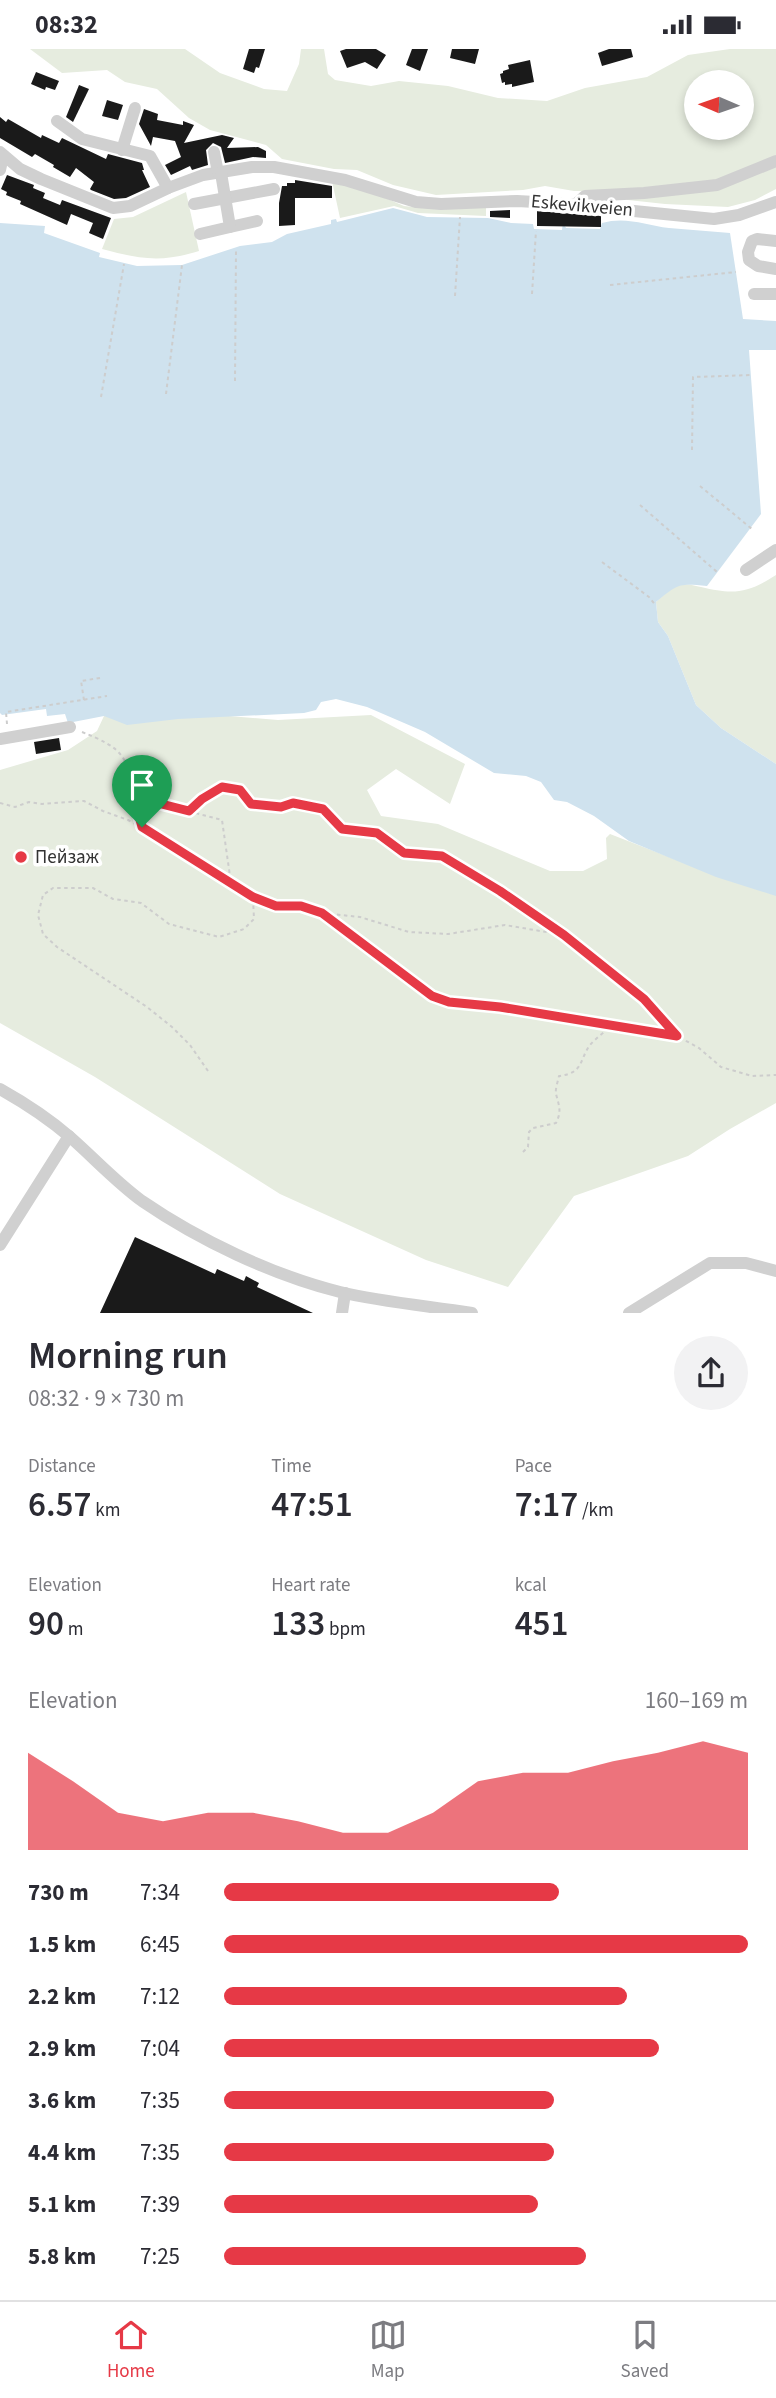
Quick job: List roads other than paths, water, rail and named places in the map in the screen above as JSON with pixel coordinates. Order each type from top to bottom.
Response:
[{"type":"street","points":[[122,150],[135,108]]},
{"type":"street","points":[[57,121],[82,139],[150,156],[168,188]]},
{"type":"street","points":[[214,152],[230,227]]},
{"type":"street","points":[[0,170],[2,154]]},
{"type":"street","name":"Eskevikveien","points":[[2,154],[20,169],[113,208],[130,206],[168,188],[203,176],[252,167],[274,167],[345,180],[416,202],[441,204],[517,201],[714,219],[739,215],[776,202]]},
{"type":"street","points":[[575,205],[585,196],[654,193],[717,185],[776,161]]},
{"type":"street","points":[[194,204],[274,189]]},
{"type":"street","points":[[200,234],[257,221]]},
{"type":"street","points":[[776,241],[757,239],[752,241],[748,252],[749,260],[758,266],[776,269]]},
{"type":"street","points":[[754,294],[776,294]]},
{"type":"street","points":[[746,570],[776,550]]},
{"type":"street","points":[[0,739],[70,727]]},
{"type":"street","points":[[0,1089],[34,1108],[123,1185],[173,1221],[204,1238],[307,1282],[345,1293],[472,1313]]},
{"type":"street","points":[[0,1245],[69,1136]]},
{"type":"street","points":[[629,1313],[710,1263],[746,1262],[776,1271]]},
{"type":"street","points":[[342,1313],[345,1293]]},
{"type":"water","points":[[393,208],[427,217],[488,218],[533,224],[534,229],[562,230],[563,222],[566,228],[600,229],[602,223],[619,220],[669,228],[730,233],[743,319],[776,321],[776,350],[749,350],[761,514],[707,586],[679,586],[656,602],[658,622],[668,636],[696,705],[721,728],[776,764],[776,896],[716,877],[629,841],[594,816],[567,802],[554,800],[541,782],[526,776],[494,773],[425,732],[367,707],[336,699],[321,702],[316,710],[304,713],[178,719],[127,725],[104,716],[68,723],[65,714],[47,716],[46,709],[2,715],[0,713],[0,223],[45,226],[44,233],[100,253],[99,257],[137,266],[182,265],[240,246],[272,242],[287,234],[331,224],[331,220],[336,219],[337,222]]},
{"type":"place","name":"Пейзаж","points":[[21,857]]}]
